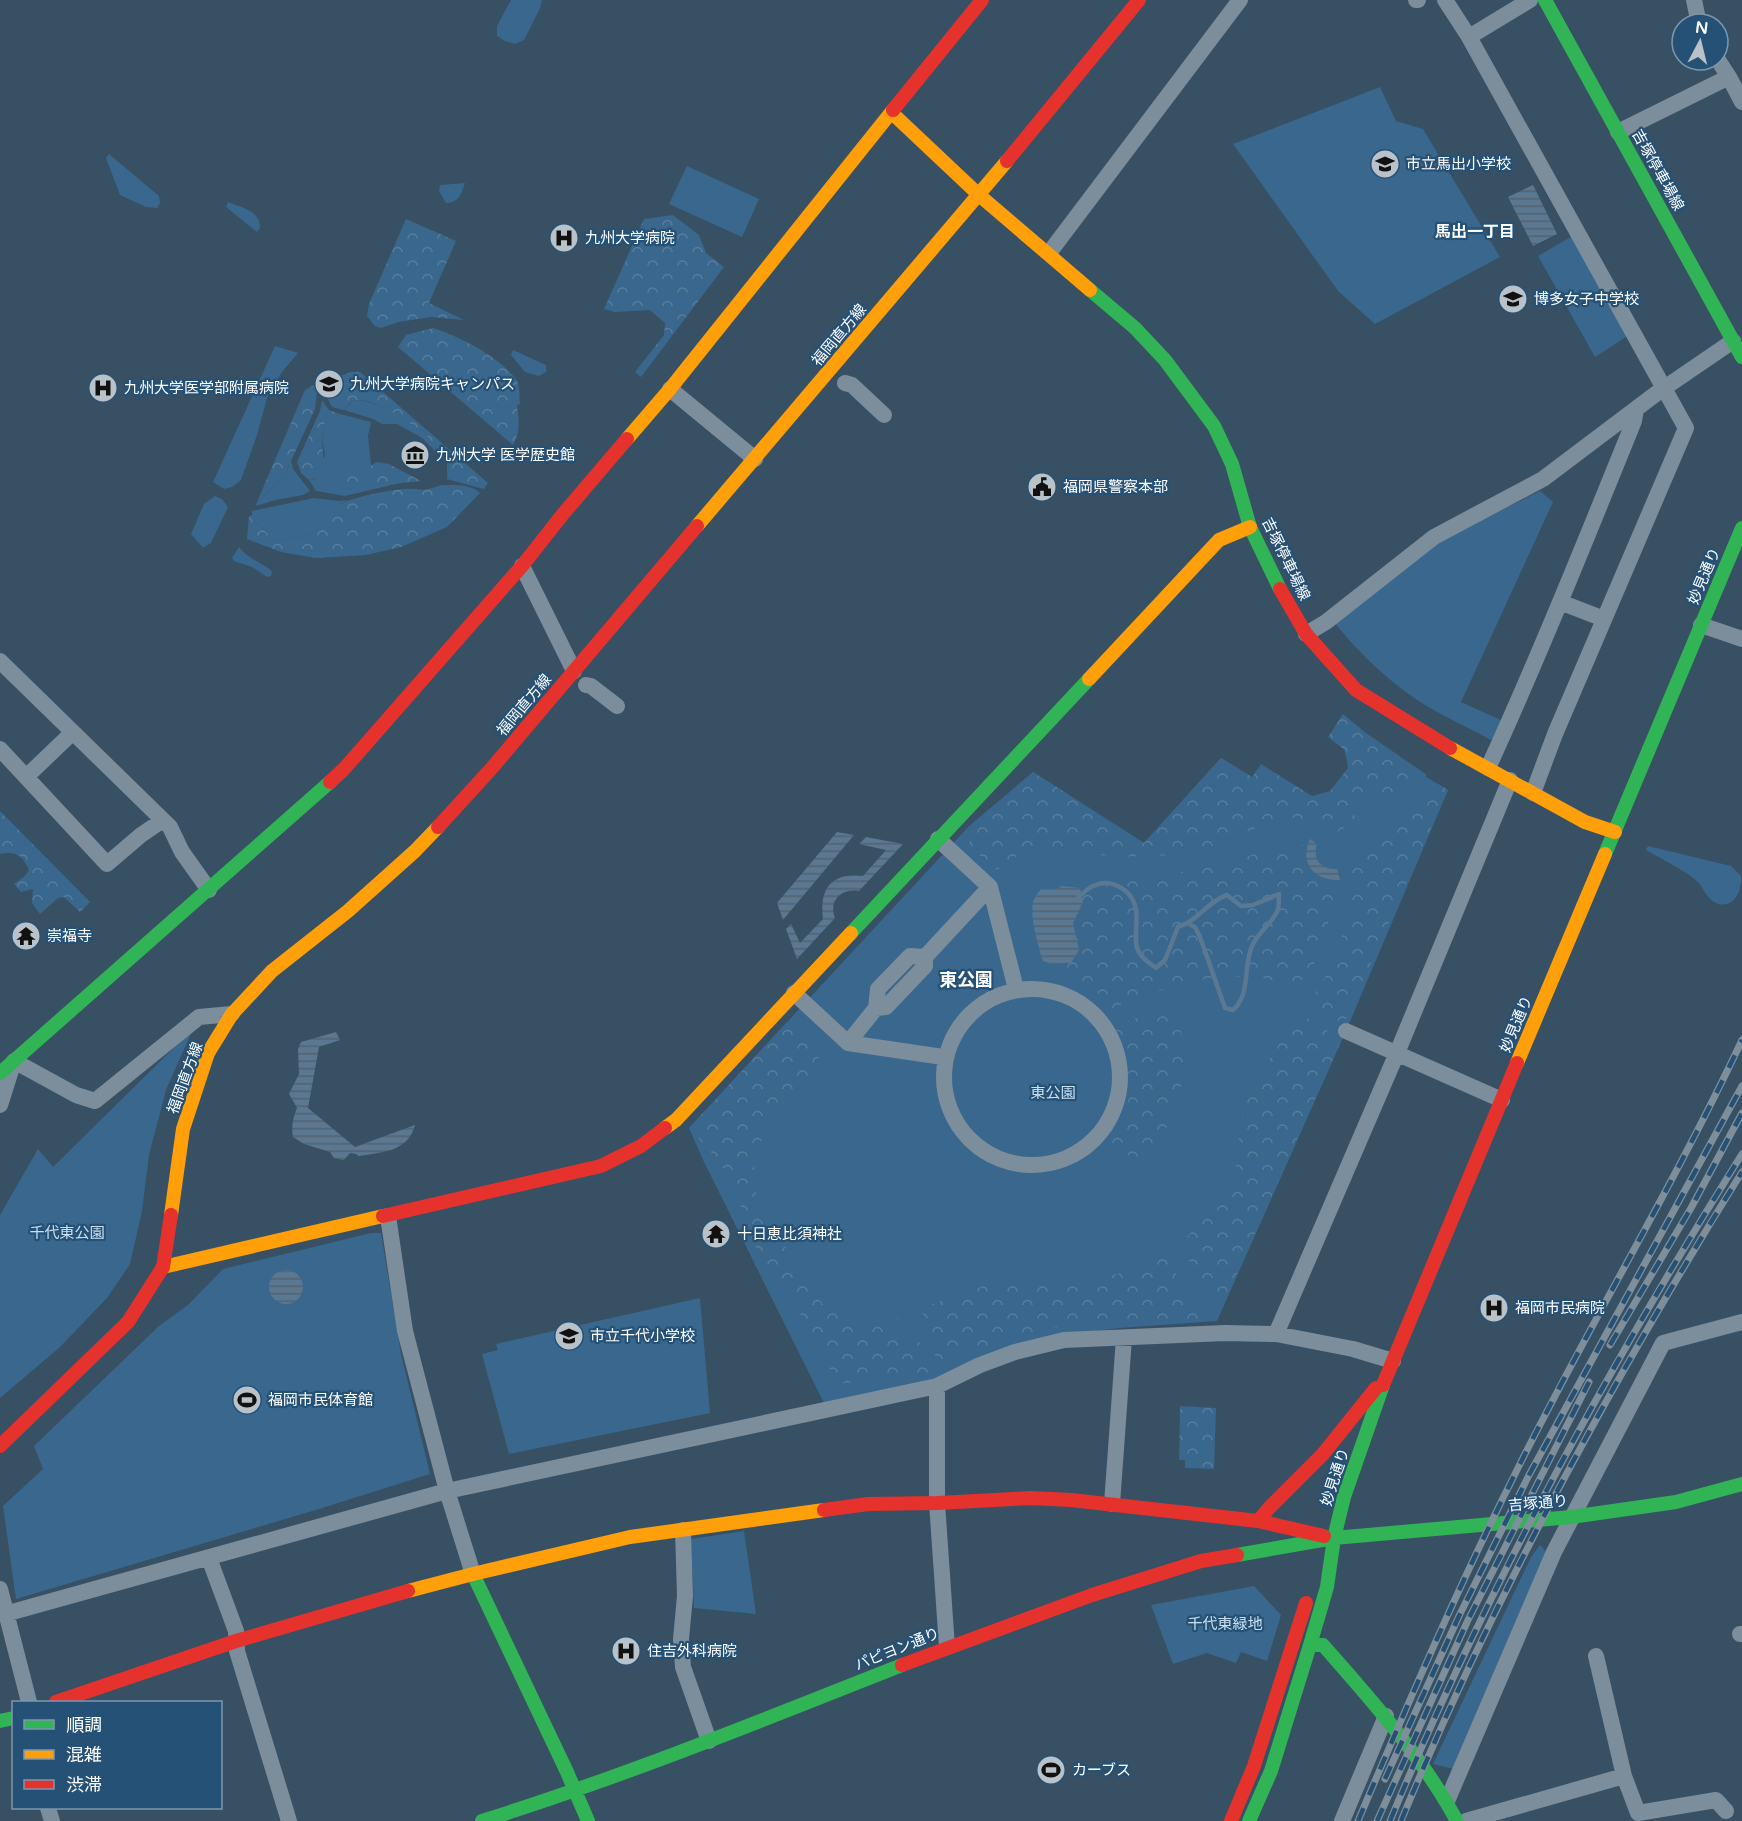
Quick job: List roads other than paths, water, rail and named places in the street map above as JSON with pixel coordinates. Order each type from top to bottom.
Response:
[{"type":"main road","points":[[0,1073],[344,769],[522,566],[563,513],[670,389],[982,0]]},
{"type":"main road","name":"福岡直方線","points":[[0,1446],[128,1322],[163,1268],[183,1129],[208,1053],[232,1014],[272,971],[348,911],[416,851],[491,770],[979,195],[1139,0]]},
{"type":"main road","name":"吉塚停車場線","points":[[1545,0],[1734,333],[1742,357]]},
{"type":"main road","name":"吉塚停車場線","points":[[892,113],[979,195],[1143,336],[1165,360],[1214,426],[1232,464],[1250,527],[1287,603],[1306,634],[1356,690],[1456,752],[1585,822],[1615,832]]},
{"type":"main road","points":[[163,1268],[601,1166],[641,1146],[676,1120],[1219,540],[1250,527]]},
{"type":"main road","name":"妙見通り","points":[[1249,1821],[1270,1771],[1310,1645],[1327,1587],[1334,1539],[1346,1491],[1391,1367],[1742,528]]},
{"type":"main road","points":[[1258,1521],[1273,1502],[1303,1476],[1325,1452],[1391,1367]]},
{"type":"main road","name":"吉塚通り","points":[[1334,1539],[1571,1517],[1676,1502],[1742,1484]]},
{"type":"main road","points":[[59,1701],[236,1641],[473,1574],[630,1537],[867,1504],[1030,1498],[1112,1504],[1258,1521],[1334,1539]]},
{"type":"main road","name":"妙見通り","points":[[1231,1821],[1254,1766],[1312,1587],[1334,1539]]},
{"type":"main road","name":"パピヨン通り","points":[[482,1821],[576,1791],[947,1647],[1092,1595],[1201,1561],[1334,1539]]},
{"type":"main road","points":[[473,1574],[588,1821]]},
{"type":"main road","points":[[1310,1645],[1323,1645],[1386,1716],[1447,1801],[1457,1821]]},
{"type":"street","points":[[1049,253],[1240,0]]},
{"type":"street","points":[[1445,0],[1469,37],[1686,428],[1555,734],[1533,793]]},
{"type":"street","points":[[1469,37],[1530,0]]},
{"type":"street","points":[[1726,72],[1742,102]]},
{"type":"street","points":[[1618,132],[1729,76]]},
{"type":"street","points":[[1306,634],[1326,622],[1434,537],[1544,479],[1734,333]]},
{"type":"street","points":[[845,384],[852,385],[884,414]]},
{"type":"street","points":[[670,389],[755,459]]},
{"type":"street","points":[[1488,768],[1560,602],[1634,421],[1636,409]]},
{"type":"street","points":[[522,566],[574,671]]},
{"type":"street","points":[[1560,602],[1604,619]]},
{"type":"street","points":[[1701,625],[1742,639]]},
{"type":"street","points":[[0,661],[170,827],[182,852],[209,890]]},
{"type":"street","points":[[586,685],[591,686],[617,706]]},
{"type":"street","points":[[26,777],[73,732]]},
{"type":"street","points":[[0,749],[107,864],[163,820]]},
{"type":"street","points":[[1276,1334],[1397,1053],[1510,780]]},
{"type":"street","points":[[938,839],[990,887],[1016,989]]},
{"type":"street","points":[[848,1043],[876,1008],[886,1007],[925,966],[926,957],[990,887]]},
{"type":"street","points":[[1033,988],[1064,994],[1090,1010],[1117,1047],[1122,1078],[1116,1109],[1100,1136],[1064,1161],[1033,1167],[994,1158],[969,1140],[958,1128],[945,1099],[943,1057],[957,1028],[979,1006],[1016,989],[1033,988]]},
{"type":"street","points":[[794,993],[848,1043],[943,1057]]},
{"type":"street","points":[[0,1105],[14,1061],[76,1095],[95,1101],[199,1017],[232,1014]]},
{"type":"street","points":[[1346,1031],[1502,1100]]},
{"type":"street","points":[[388,1216],[405,1331],[447,1491],[473,1574]]},
{"type":"street","points":[[1447,1801],[1554,1552],[1663,1343],[1742,1322]]},
{"type":"street","points":[[5,1614],[447,1491],[937,1386],[980,1365],[1015,1352],[1064,1340],[1225,1333],[1276,1334],[1353,1349],[1391,1367]]},
{"type":"street","points":[[1112,1504],[1124,1338]]},
{"type":"street","points":[[937,1386],[937,1503],[947,1647]]},
{"type":"street","points":[[683,1530],[685,1596],[681,1639],[683,1666],[709,1741]]},
{"type":"street","points":[[209,1558],[236,1631],[237,1651],[289,1821]]},
{"type":"street","points":[[0,1588],[29,1701]]},
{"type":"street","points":[[1596,1656],[1624,1776],[1638,1813],[1716,1800],[1726,1811]]},
{"type":"street","points":[[1342,1821],[1386,1716]]},
{"type":"street","points":[[1466,1821],[1624,1776]]},
{"type":"waterway","points":[[1078,898],[1089,888],[1100,884],[1114,884],[1126,891],[1136,910],[1138,951],[1156,968],[1165,960],[1178,927],[1220,898],[1227,895],[1241,906],[1253,905],[1279,894],[1279,906],[1276,913],[1253,944],[1243,995],[1233,1010],[1225,1008],[1200,937],[1195,927],[1189,924]]},
{"type":"railway","points":[[1358,1821],[1434,1644],[1496,1513],[1545,1416],[1688,1149],[1742,1040]]},
{"type":"railway","points":[[1385,1779],[1459,1616],[1529,1475],[1742,1086]]},
{"type":"railway","points":[[1610,1345],[1691,1208],[1742,1113]]},
{"type":"railway","points":[[1390,1821],[1467,1649],[1552,1480],[1644,1315],[1742,1154]]},
{"type":"railway","points":[[1401,1821],[1475,1653],[1558,1489],[1647,1329],[1742,1172]]},
{"type":"railway","points":[[1377,1821],[1468,1620],[1589,1382]]},
{"type":"place","name":"市立馬出小学校","points":[[1385,164]]},
{"type":"place","name":"九州大学病院","points":[[564,238]]},
{"type":"place","name":"博多女子中学校","points":[[1513,299]]},
{"type":"place","name":"九州大学病院キャンパス","points":[[329,384]]},
{"type":"place","name":"九州大学医学部附属病院","points":[[103,388]]},
{"type":"place","name":"九州大学 医学歴史館","points":[[415,455]]},
{"type":"place","name":"福岡県警察本部","points":[[1042,487]]},
{"type":"place","name":"崇福寺","points":[[26,936]]},
{"type":"place","name":"十日恵比須神社","points":[[716,1234]]},
{"type":"place","name":"福岡市民病院","points":[[1494,1308]]},
{"type":"place","name":"市立千代小学校","points":[[569,1336]]},
{"type":"place","name":"福岡市民体育館","points":[[247,1400]]},
{"type":"place","name":"住吉外科病院","points":[[626,1651]]},
{"type":"place","name":"カーブス","points":[[1051,1770]]},
{"type":"district","name":"馬出一丁目","points":[[1475,231]]},
{"type":"district","name":"東公園","points":[[966,980]]},
{"type":"park label","name":"千代東公園","points":[[67,1233]]},
{"type":"park label","name":"千代東緑地","points":[[1225,1624]]}]
